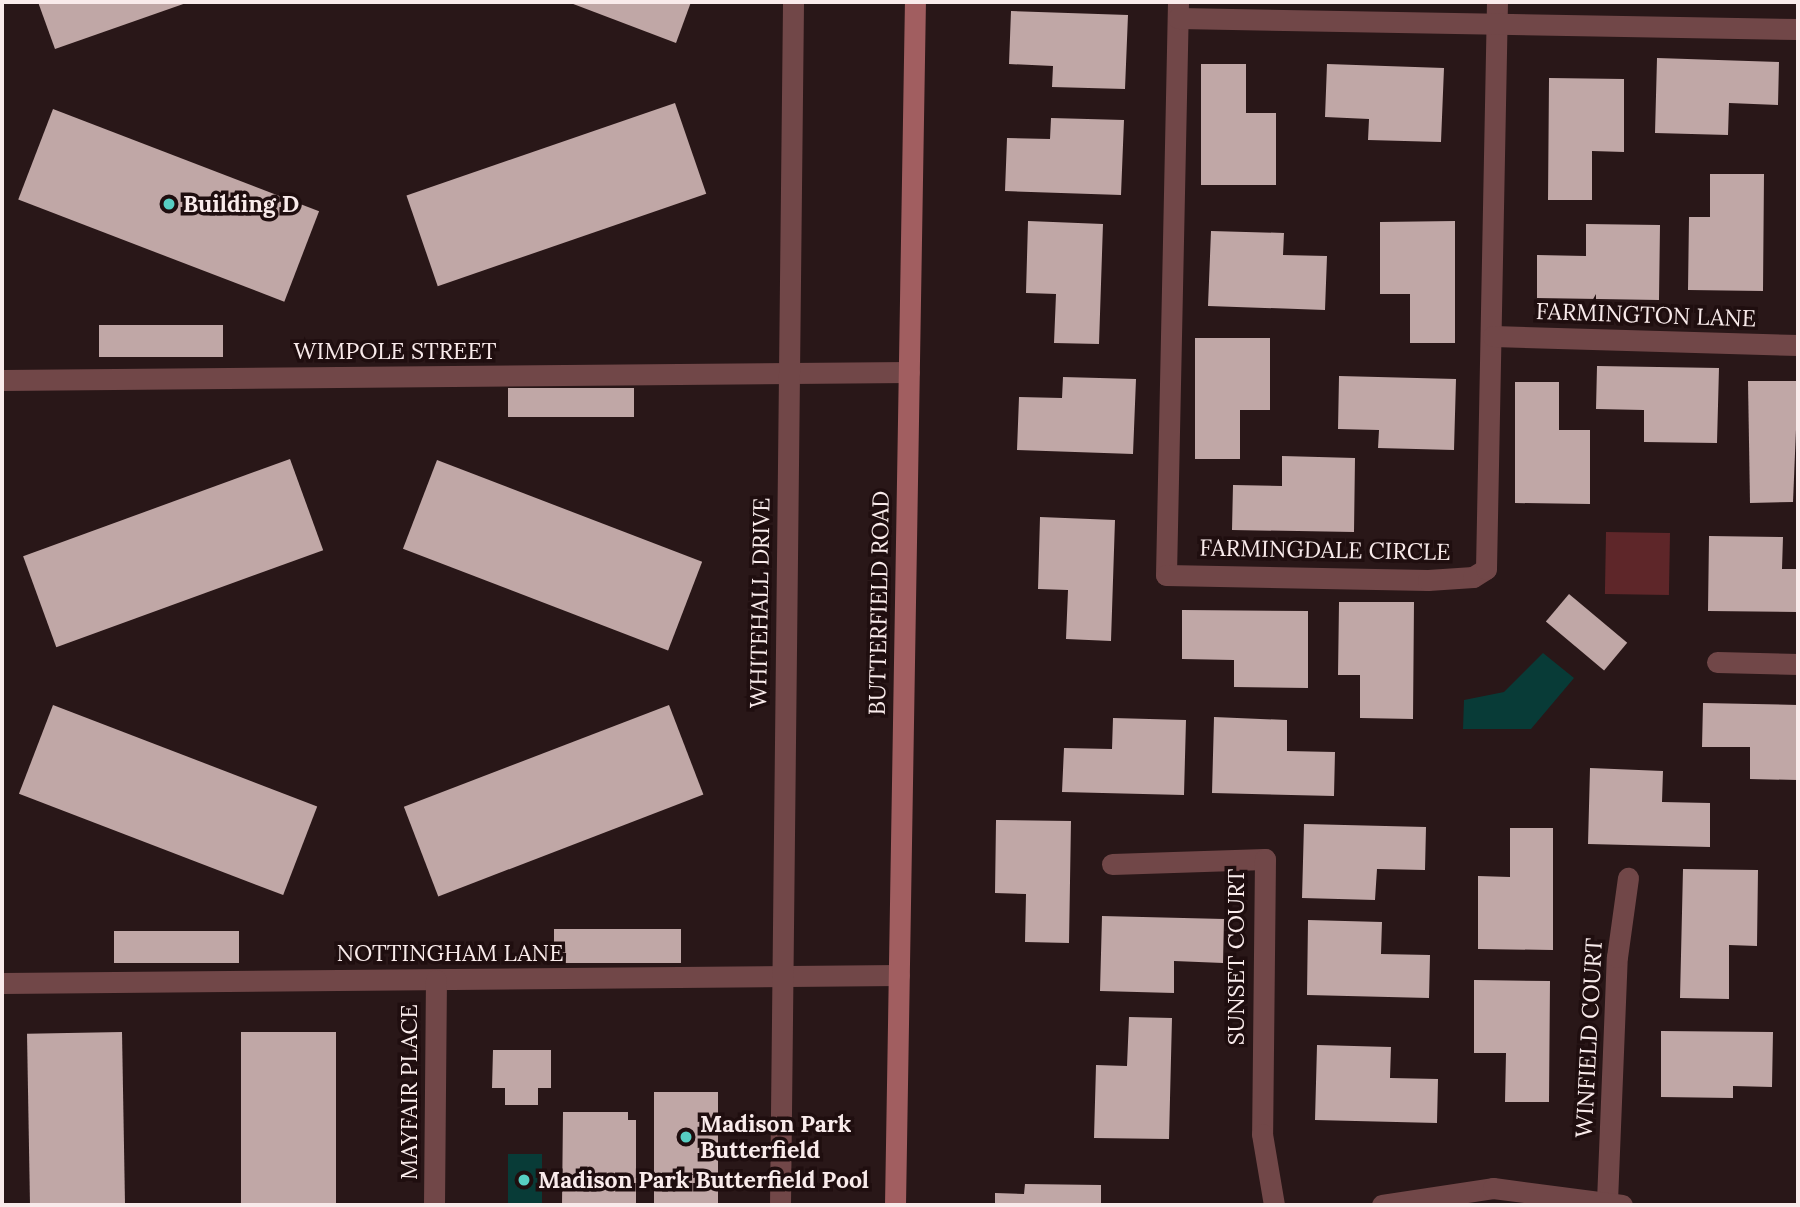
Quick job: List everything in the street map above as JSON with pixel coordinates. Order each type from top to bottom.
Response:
[{"type":"main road","name":"BUTTERFIELD ROAD","points":[[895,1205],[915,2]]},
{"type":"street","name":"WHITEHALL DRIVE","points":[[780,1205],[793,2]]},
{"type":"street","name":"FARMINGDALE CIRCLE","points":[[1178,10],[1166,575],[1428,580],[1473,578],[1486,569],[1493,336],[1497,2]]},
{"type":"street","points":[[1178,10],[1497,23],[1798,29]]},
{"type":"street","name":"FARMINGTON LANE","points":[[1493,336],[1798,345]]},
{"type":"street","name":"WIMPOLE STREET","points":[[2,380],[789,376],[909,372]]},
{"type":"street","points":[[1717,662],[1798,664]]},
{"type":"street","name":"SUNSET COURT","points":[[1112,864],[1265,859],[1262,1135],[1274,1205]]},
{"type":"street","name":"WINFIELD COURT","points":[[1614,1203],[1617,957],[1628,878]]},
{"type":"street","name":"NOTTINGHAM LANE","points":[[2,984],[899,975]]},
{"type":"street","name":"MAYFAIR PLACE","points":[[434,1205],[436,980]]},
{"type":"street","points":[[1382,1205],[1493,1188],[1614,1203]]},
{"type":"shaded area","points":[[1606,532],[1670,533],[1669,595],[1605,594]]},
{"type":"water","points":[[1543,653],[1574,678],[1531,729],[1463,729],[1464,700],[1504,692]]},
{"type":"water","name":"Madison Park Butterfield Pool","points":[[508,1154],[542,1154],[542,1205],[508,1205]]},
{"type":"building","points":[[38,2],[189,2],[55,49]]},
{"type":"building","points":[[568,2],[691,2],[676,43]]},
{"type":"building","points":[[1011,11],[1128,15],[1125,89],[1052,87],[1053,66],[1009,64]]},
{"type":"building","points":[[1657,58],[1779,62],[1778,105],[1729,103],[1728,135],[1655,133]]},
{"type":"building","points":[[1201,64],[1246,64],[1246,113],[1276,113],[1276,185],[1201,185]]},
{"type":"building","points":[[1327,64],[1444,68],[1441,142],[1368,140],[1369,119],[1325,117]]},
{"type":"building","points":[[1549,78],[1624,79],[1624,152],[1592,151],[1592,200],[1548,200]]},
{"type":"building","points":[[675,103],[706,194],[438,286],[406,195]]},
{"type":"building","name":"Building D","points":[[53,109],[319,211],[284,302],[18,200]]},
{"type":"building","points":[[1051,118],[1124,120],[1121,195],[1005,191],[1007,138],[1050,139]]},
{"type":"building","points":[[1710,174],[1764,174],[1763,291],[1688,290],[1689,217],[1710,217]]},
{"type":"building","points":[[1028,221],[1103,224],[1099,344],[1054,343],[1056,294],[1026,293]]},
{"type":"building","points":[[1455,221],[1455,343],[1410,343],[1410,294],[1380,294],[1380,222]]},
{"type":"building","points":[[1586,224],[1660,225],[1659,300],[1537,298],[1537,255],[1586,256]]},
{"type":"building","points":[[1211,231],[1284,233],[1283,255],[1327,256],[1325,310],[1208,306]]},
{"type":"building","points":[[99,325],[223,325],[223,357],[99,357]]},
{"type":"building","points":[[1195,338],[1270,338],[1270,410],[1240,410],[1240,459],[1195,459]]},
{"type":"building","points":[[1597,366],[1719,368],[1717,443],[1644,442],[1644,410],[1596,409]]},
{"type":"building","points":[[1339,376],[1456,379],[1454,450],[1378,448],[1379,430],[1338,429]]},
{"type":"building","points":[[1063,377],[1136,379],[1133,454],[1017,450],[1019,397],[1062,398]]},
{"type":"building","points":[[1748,381],[1798,381],[1793,502],[1750,503]]},
{"type":"building","points":[[1515,382],[1559,382],[1559,430],[1590,430],[1590,504],[1515,503]]},
{"type":"building","points":[[508,388],[634,388],[634,417],[508,417]]},
{"type":"building","points":[[1282,456],[1355,458],[1354,532],[1232,530],[1233,485],[1282,486]]},
{"type":"building","points":[[290,459],[323,550],[56,647],[23,556]]},
{"type":"building","points":[[437,460],[702,562],[668,650],[403,549]]},
{"type":"building","points":[[1040,517],[1115,520],[1111,641],[1066,639],[1068,590],[1038,589]]},
{"type":"building","points":[[1709,536],[1783,537],[1782,569],[1798,569],[1798,612],[1708,611]]},
{"type":"building","points":[[1569,594],[1627,643],[1604,670],[1546,622]]},
{"type":"building","points":[[1339,602],[1414,602],[1413,719],[1360,718],[1360,675],[1338,675]]},
{"type":"building","points":[[1182,610],[1308,611],[1308,688],[1234,687],[1234,660],[1182,659]]},
{"type":"building","points":[[1703,703],[1798,705],[1798,780],[1750,779],[1750,747],[1702,747]]},
{"type":"building","points":[[53,705],[317,806],[283,895],[19,794]]},
{"type":"building","points":[[669,705],[703,795],[438,896],[404,807]]},
{"type":"building","points":[[1214,717],[1287,720],[1287,751],[1335,752],[1334,796],[1212,793]]},
{"type":"building","points":[[1113,718],[1186,720],[1184,795],[1062,792],[1064,748],[1112,749]]},
{"type":"building","points":[[1590,768],[1663,771],[1662,802],[1710,803],[1710,847],[1588,844]]},
{"type":"building","points":[[996,820],[1071,821],[1069,943],[1025,942],[1026,894],[995,893]]},
{"type":"building","points":[[1304,824],[1426,827],[1425,870],[1377,869],[1375,900],[1302,898]]},
{"type":"building","points":[[1510,828],[1553,828],[1553,950],[1478,949],[1478,876],[1510,877]]},
{"type":"building","points":[[1683,869],[1758,870],[1757,946],[1729,945],[1729,999],[1680,998]]},
{"type":"building","points":[[1102,916],[1224,919],[1223,963],[1174,961],[1174,993],[1100,991]]},
{"type":"building","points":[[1308,920],[1382,922],[1381,954],[1430,955],[1429,998],[1307,995]]},
{"type":"building","points":[[554,929],[681,929],[681,963],[554,963]]},
{"type":"building","points":[[114,931],[239,931],[239,963],[114,963]]},
{"type":"building","points":[[1474,980],[1550,981],[1549,1102],[1505,1102],[1506,1053],[1474,1053]]},
{"type":"building","points":[[1129,1017],[1172,1018],[1169,1139],[1094,1138],[1096,1065],[1127,1066]]},
{"type":"building","points":[[1661,1031],[1773,1032],[1772,1087],[1733,1086],[1733,1098],[1661,1097]]},
{"type":"building","points":[[122,1032],[125,1205],[30,1205],[27,1034]]},
{"type":"building","points":[[241,1032],[336,1032],[336,1205],[241,1205]]},
{"type":"building","points":[[1317,1045],[1391,1047],[1390,1078],[1438,1079],[1437,1123],[1315,1120]]},
{"type":"building","points":[[493,1050],[551,1050],[551,1088],[538,1088],[538,1105],[505,1105],[505,1088],[492,1088]]},
{"type":"building","name":"Madison Park Butterfield","points":[[654,1092],[718,1092],[718,1205],[654,1205]]},
{"type":"building","points":[[563,1112],[628,1112],[628,1120],[636,1120],[636,1205],[562,1205]]},
{"type":"building","points":[[1025,1184],[1101,1185],[1101,1205],[995,1205],[995,1193],[1024,1194]]},
{"type":"place","name":"Building D","points":[[169,204]]},
{"type":"place","name":"Madison Park Butterfield","points":[[686,1137]]},
{"type":"place","name":"Madison Park Butterfield Pool","points":[[524,1180]]}]
